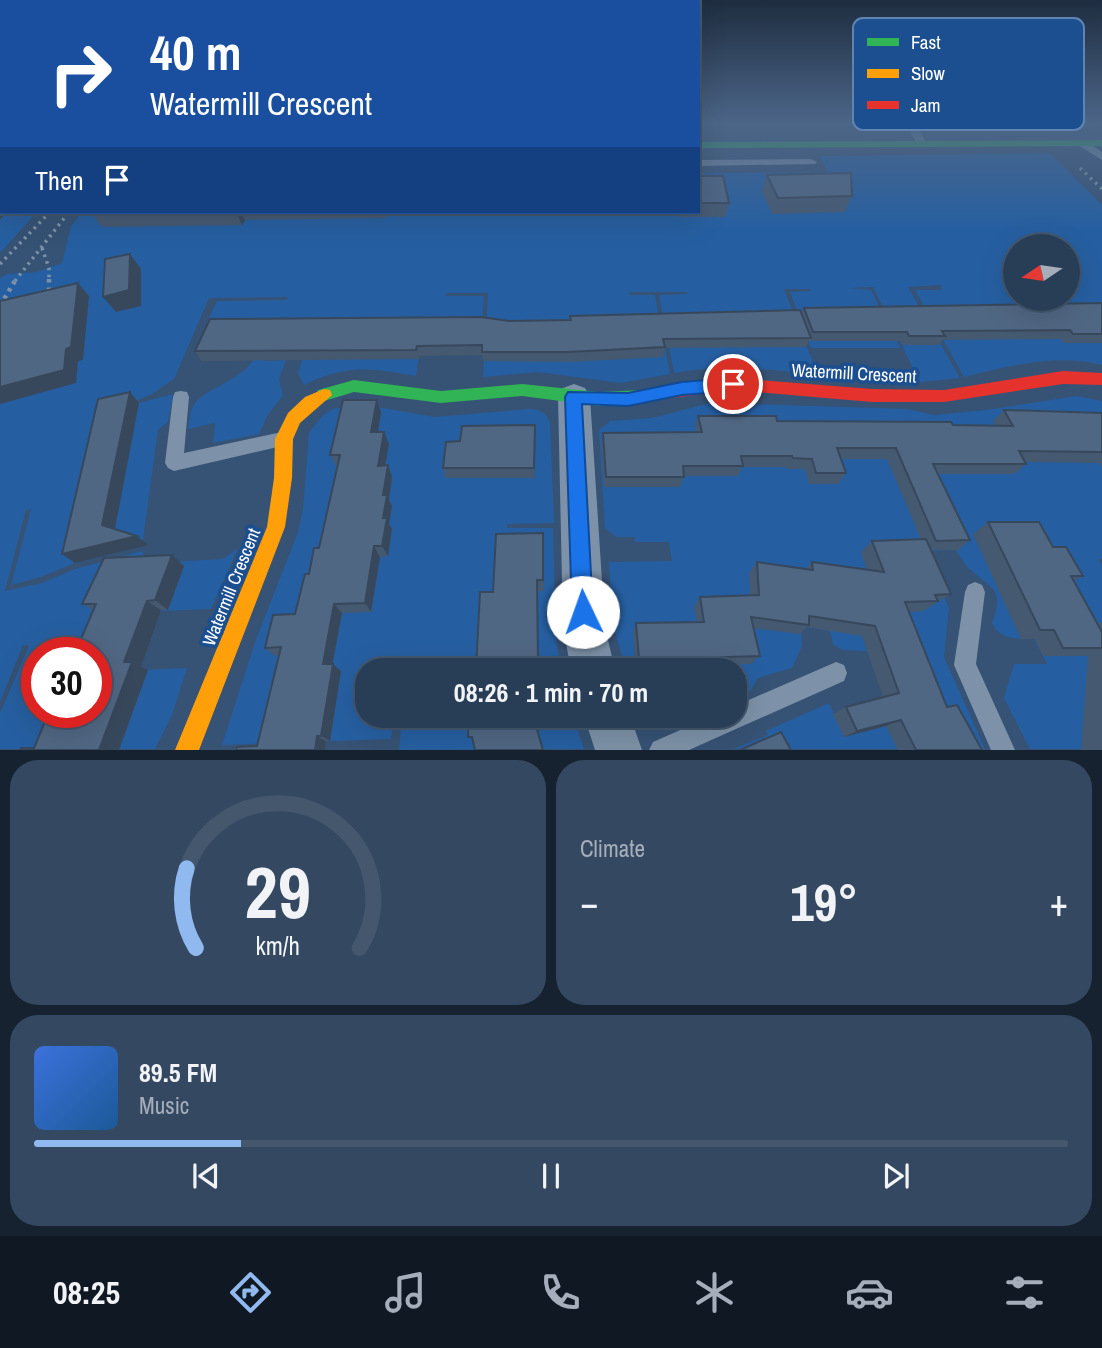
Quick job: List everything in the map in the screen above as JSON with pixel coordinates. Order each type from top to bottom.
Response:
[{"type":"street","name":"Watermill Crescent","points":[[187,750],[276,527],[283,478],[284,439],[294,418],[311,402],[331,391],[354,386],[441,397],[522,390],[550,391],[574,397],[628,399],[682,388],[733,384],[850,393],[943,396],[986,392],[1052,378],[1085,376],[1102,379]]},
{"type":"street","points":[[574,397],[583,617],[591,658]]},
{"type":"street","points":[[611,728],[619,750]]},
{"type":"lane","points":[[700,163],[811,162]]},
{"type":"lane","points":[[181,397],[174,463],[284,439]]},
{"type":"lane","points":[[975,592],[965,665],[1003,750]]},
{"type":"lane","points":[[661,750],[836,673]]},
{"type":"path","points":[[1075,163],[1102,190]]},
{"type":"path","points":[[0,264],[48,214]]},
{"type":"path","points":[[0,306],[20,273],[67,214]]},
{"type":"path","points":[[42,247],[49,268],[49,292],[59,290]]},
{"type":"shaded area","points":[[821,159],[1056,159],[1102,205],[1102,365],[1068,360],[1033,362],[964,377],[915,290],[943,290],[940,285],[908,287],[960,378],[920,382],[873,287],[849,288],[871,290],[900,348],[811,348],[790,292],[810,289],[784,289],[818,375],[728,368],[674,373],[659,295],[687,292],[629,292],[630,295],[655,295],[670,374],[621,383],[538,372],[483,377],[488,293],[447,293],[446,296],[484,296],[482,327],[423,328],[416,376],[372,370],[346,371],[304,385],[298,373],[312,328],[204,329],[217,301],[287,300],[288,297],[209,298],[174,379],[152,394],[135,401],[135,404],[173,394],[168,422],[158,430],[142,546],[75,563],[41,577],[11,585],[31,509],[26,510],[5,591],[42,583],[75,569],[142,551],[149,563],[223,559],[238,548],[211,609],[112,613],[102,637],[21,637],[21,650],[0,702],[0,278],[7,274],[37,272],[62,263],[71,226],[80,214],[700,214],[700,173],[827,172]]},
{"type":"shaded area","points":[[0,214],[35,214],[0,253]]},
{"type":"shaded area","points":[[255,356],[266,361],[286,360],[279,379],[283,396],[268,414],[259,434],[213,443],[215,423],[188,429],[190,413],[195,403],[241,373]]},
{"type":"shaded area","points":[[1076,396],[1102,401],[1102,559],[1098,559],[1102,565],[1102,749],[1030,749],[1004,698],[1014,664],[1047,664],[1034,639],[1004,636],[995,629],[992,623],[997,603],[994,590],[969,569],[956,550],[926,551],[949,608],[944,657],[985,749],[734,749],[768,735],[766,731],[829,703],[834,714],[890,699],[885,689],[881,689],[867,651],[842,650],[833,644],[830,631],[801,626],[802,646],[792,668],[758,678],[747,693],[747,658],[623,658],[612,621],[609,562],[672,561],[669,542],[635,542],[635,537],[616,537],[605,528],[599,430],[610,421],[652,418],[710,403],[908,409],[934,415]]},
{"type":"shaded area","points":[[359,404],[435,417],[530,409],[547,416],[550,422],[554,523],[507,524],[507,528],[553,528],[556,639],[559,658],[355,658],[355,728],[392,728],[391,739],[222,745],[255,642],[298,532],[303,509],[309,433],[323,415],[333,409]]},
{"type":"shaded area","points":[[21,664],[21,728],[112,728],[112,671],[187,668],[172,715],[155,749],[0,749],[0,713]]},
{"type":"shaded area","points":[[401,728],[577,728],[584,749],[399,750]]},
{"type":"building","points":[[851,173],[852,196],[778,198],[767,175]]},
{"type":"building","points":[[700,176],[723,176],[729,203],[700,203]]},
{"type":"building","points":[[130,254],[129,290],[103,297],[105,259]]},
{"type":"building","points":[[78,283],[71,347],[66,349],[64,370],[0,387],[0,301]]},
{"type":"building","points":[[1080,303],[1102,303],[1102,334],[1073,334],[1070,330],[942,331],[945,336],[909,336],[907,332],[813,332],[804,308],[1003,305],[1003,312],[1080,312]]},
{"type":"building","points":[[800,310],[811,338],[663,339],[665,347],[568,352],[482,352],[482,345],[417,346],[416,350],[195,351],[210,319],[481,317],[509,321],[571,320],[570,316]]},
{"type":"building","points":[[130,392],[102,525],[137,536],[62,554],[98,399]]},
{"type":"building","points":[[343,400],[377,400],[371,432],[384,432],[378,466],[388,465],[383,495],[387,495],[383,518],[387,518],[382,546],[374,546],[365,603],[334,604],[323,664],[333,664],[321,736],[317,736],[315,750],[236,750],[237,747],[257,746],[281,647],[265,648],[273,615],[295,614],[305,574],[309,574],[314,548],[319,548],[340,455],[330,455]]},
{"type":"building","points":[[1004,410],[1102,413],[1102,452],[1019,451],[1026,464],[933,464],[970,540],[936,541],[896,448],[837,448],[846,473],[816,473],[812,459],[792,456],[741,456],[743,466],[683,466],[684,477],[606,477],[603,433],[702,432],[698,416],[776,416],[777,421],[951,422],[953,425],[1013,426]]},
{"type":"building","points":[[535,425],[534,468],[443,468],[446,442],[460,441],[462,426]]},
{"type":"building","points":[[988,522],[1039,522],[1053,547],[1066,547],[1083,576],[1071,576],[1102,632],[1102,648],[1063,648],[1054,630],[1040,630]]},
{"type":"building","points":[[543,533],[543,580],[537,580],[538,658],[477,658],[480,592],[493,592],[496,534]]},
{"type":"building","points":[[926,539],[951,594],[935,595],[938,601],[905,602],[947,707],[957,705],[982,750],[916,750],[901,720],[857,731],[846,707],[899,693],[875,626],[809,616],[809,625],[751,617],[760,656],[639,658],[636,623],[704,622],[700,597],[759,595],[757,562],[813,570],[812,562],[884,572],[872,541]]},
{"type":"building","points":[[172,555],[155,600],[147,601],[124,662],[132,662],[112,715],[112,637],[82,637],[96,604],[82,604],[104,558]]},
{"type":"building","points":[[42,728],[107,728],[99,750],[20,750],[34,748]]},
{"type":"building","points":[[468,728],[537,728],[543,750],[475,750],[472,737],[468,737]]},
{"type":"building","points":[[781,732],[791,750],[740,750]]},
{"type":"traffic: fast","points":[[324,395],[354,386],[441,397],[522,390],[599,399],[642,396]]},
{"type":"traffic: slow","points":[[187,750],[276,527],[283,478],[284,439],[294,418],[311,402],[324,395]]},
{"type":"traffic: jam","points":[[642,396],[732,384],[872,395],[944,396],[1063,377],[1102,379]]},
{"type":"route","points":[[583,612],[574,397],[628,399],[682,388],[733,384]]}]
